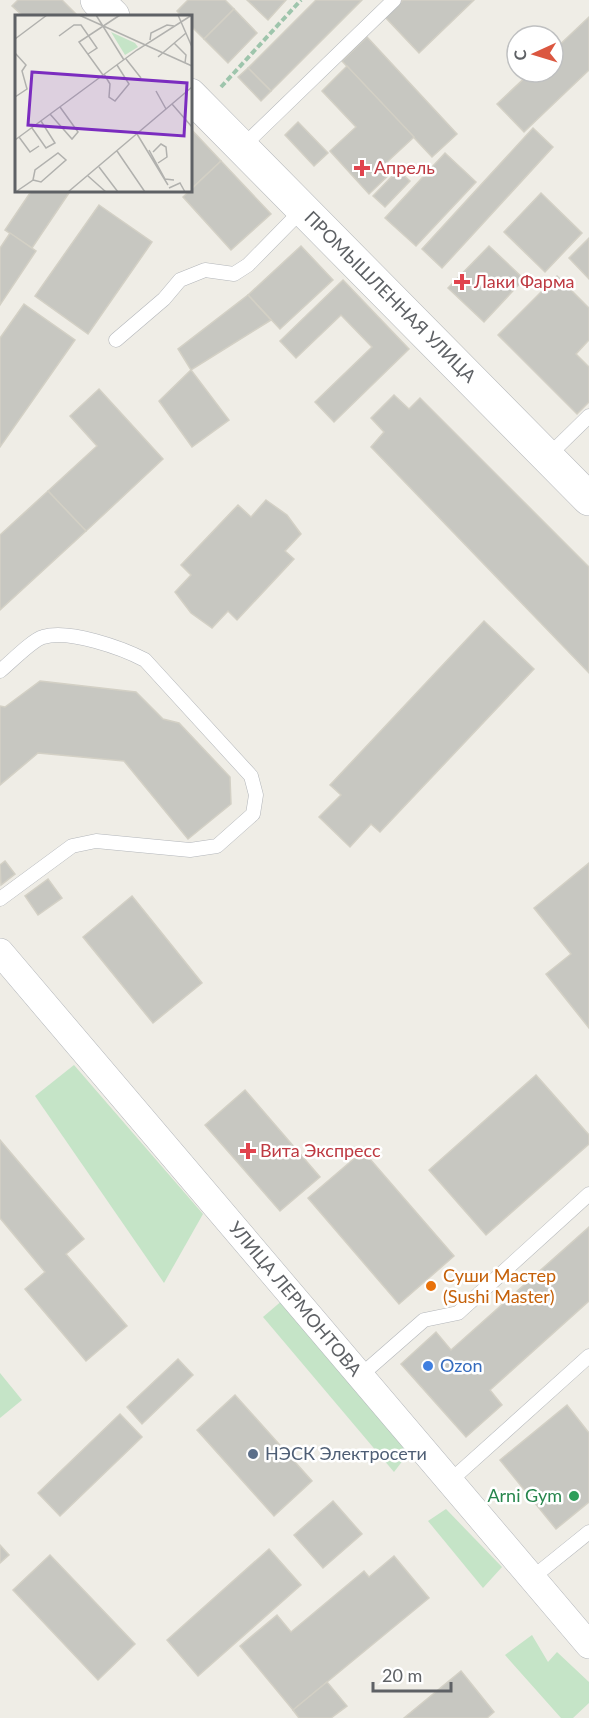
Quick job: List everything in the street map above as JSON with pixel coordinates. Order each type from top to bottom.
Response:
[{"type":"street","points":[[97,0],[112,15]]},
{"type":"street","name":"ПРОМЫШЛЕННАЯ УЛИЦА","points":[[196,101],[589,500]]},
{"type":"street","name":"УЛИЦА ЛЕРМОНТОВА","points":[[0,952],[589,1645]]},
{"type":"lane","points":[[242,147],[394,0]]},
{"type":"lane","points":[[116,340],[164,299],[180,280],[206,270],[234,274],[248,265],[303,209]]},
{"type":"lane","points":[[547,457],[589,416]]},
{"type":"lane","points":[[0,671],[41,637],[59,635],[124,649],[146,660],[251,776],[256,795],[253,814],[217,846],[190,850],[96,841],[72,846],[0,899]]},
{"type":"lane","points":[[360,1376],[424,1320],[458,1313],[589,1194]]},
{"type":"lane","points":[[450,1481],[589,1356]]},
{"type":"lane","points":[[532,1578],[589,1532]]},
{"type":"path","points":[[196,101],[300,0]]},
{"type":"green space","points":[[74,1065],[203,1214],[164,1283],[35,1096]]},
{"type":"green space","points":[[284,1299],[410,1451],[394,1472],[263,1317]]},
{"type":"green space","points":[[0,1373],[22,1400],[0,1418]]},
{"type":"green space","points":[[446,1509],[502,1567],[483,1588],[428,1521]]},
{"type":"green space","points":[[532,1635],[548,1662],[557,1652],[589,1682],[589,1703],[573,1718],[561,1718],[505,1655]]},
{"type":"building","points":[[18,0],[62,0],[77,15],[22,15],[12,6]]},
{"type":"building","points":[[188,0],[225,0],[234,9],[204,39],[192,27],[192,15],[181,15],[177,11]]},
{"type":"building","points":[[247,0],[286,0],[268,20]]},
{"type":"building","points":[[316,0],[362,0],[271,91],[248,68]]},
{"type":"building","points":[[403,0],[474,0],[419,53],[385,17]]},
{"type":"building","points":[[234,9],[257,33],[228,63],[204,39]]},
{"type":"building","points":[[589,17],[589,70],[524,132],[497,104],[518,84],[565,84],[565,40]]},
{"type":"building","points":[[367,37],[457,134],[432,157],[342,61]]},
{"type":"building","points":[[347,66],[414,137],[387,162],[394,170],[369,194],[330,151],[356,127],[322,91]]},
{"type":"building","points":[[248,68],[271,91],[261,101],[238,77]]},
{"type":"building","points":[[298,122],[328,153],[314,166],[285,135]]},
{"type":"building","points":[[533,128],[553,147],[442,268],[422,249]]},
{"type":"building","points":[[192,130],[221,161],[192,188]]},
{"type":"building","points":[[445,153],[476,182],[416,246],[385,218]]},
{"type":"building","points":[[221,161],[271,214],[231,250],[183,197],[188,192],[192,192],[192,188]]},
{"type":"building","points":[[398,170],[410,181],[385,207],[373,196]]},
{"type":"building","points":[[31,192],[70,192],[32,248],[5,230]]},
{"type":"building","points":[[541,193],[582,233],[545,272],[504,232]]},
{"type":"building","points":[[99,205],[152,242],[88,334],[35,296]]},
{"type":"building","points":[[10,233],[36,251],[0,305],[0,248]]},
{"type":"building","points":[[589,238],[589,279],[569,258]]},
{"type":"building","points":[[301,246],[333,280],[280,329],[248,295]]},
{"type":"building","points":[[489,246],[524,279],[484,322],[448,288]]},
{"type":"building","points":[[557,276],[589,308],[589,340],[576,354],[589,367],[589,402],[577,414],[498,335]]},
{"type":"building","points":[[343,280],[409,349],[334,422],[315,402],[372,347],[341,315],[296,358],[280,341]]},
{"type":"building","points":[[248,295],[271,320],[191,370],[178,349]]},
{"type":"building","points":[[24,304],[75,340],[0,447],[0,338]]},
{"type":"building","points":[[191,370],[229,420],[192,447],[159,401]]},
{"type":"building","points":[[99,389],[163,459],[86,531],[48,491],[97,446],[70,416]]},
{"type":"building","points":[[394,395],[409,409],[420,398],[589,567],[589,673],[371,447],[384,432],[371,418]]},
{"type":"building","points":[[48,491],[86,531],[0,610],[0,535]]},
{"type":"building","points":[[266,500],[287,515],[301,534],[285,551],[294,559],[237,620],[228,611],[212,628],[191,613],[175,592],[191,575],[181,565],[238,505],[251,517]]},
{"type":"building","points":[[484,621],[534,669],[380,832],[371,824],[350,847],[319,817],[341,795],[330,785]]},
{"type":"building","points":[[40,681],[136,692],[163,719],[179,723],[230,777],[231,804],[188,839],[124,761],[38,753],[0,785],[0,706],[5,707]]},
{"type":"building","points":[[5,861],[15,874],[1,885],[0,865]]},
{"type":"building","points":[[589,863],[589,1028],[546,974],[571,954],[534,908]]},
{"type":"building","points":[[48,879],[62,898],[38,915],[25,896]]},
{"type":"building","points":[[132,896],[202,983],[153,1023],[83,937]]},
{"type":"building","points":[[536,1075],[589,1135],[589,1144],[486,1235],[429,1170]]},
{"type":"building","points":[[245,1090],[320,1177],[280,1211],[205,1125]]},
{"type":"building","points":[[0,1140],[84,1239],[66,1254],[127,1326],[86,1361],[25,1289],[45,1272],[0,1218]]},
{"type":"building","points":[[363,1151],[454,1256],[399,1304],[308,1198]]},
{"type":"building","points":[[589,1227],[589,1301],[490,1390],[502,1405],[466,1437],[401,1364],[436,1332],[451,1350]]},
{"type":"building","points":[[178,1359],[193,1375],[142,1424],[127,1407]]},
{"type":"building","points":[[235,1395],[312,1481],[274,1516],[197,1430]]},
{"type":"building","points":[[567,1405],[589,1433],[589,1502],[556,1529],[500,1460]]},
{"type":"building","points":[[120,1414],[142,1437],[60,1516],[38,1493]]},
{"type":"building","points":[[333,1501],[362,1534],[323,1568],[294,1535]]},
{"type":"building","points":[[0,1545],[9,1555],[0,1563]]},
{"type":"building","points":[[269,1549],[301,1585],[198,1676],[167,1640]]},
{"type":"building","points":[[50,1555],[135,1644],[98,1680],[13,1590]]},
{"type":"building","points":[[394,1556],[429,1598],[293,1710],[240,1646],[277,1615],[291,1632],[364,1571],[369,1577]]},
{"type":"building","points":[[461,1671],[494,1712],[487,1718],[404,1718]]},
{"type":"building","points":[[327,1682],[347,1706],[331,1718],[299,1718],[293,1710]]},
{"type":"place","name":"Апрель","points":[[362,168]]},
{"type":"place","name":"Лаки Фарма","points":[[462,282]]},
{"type":"place","name":"Вита Экспресс","points":[[248,1151]]},
{"type":"place","name":"Суши Мастер (Sushi Master)","points":[[431,1286]]},
{"type":"place","name":"Ozon","points":[[428,1366]]},
{"type":"place","name":"НЭСК Электросети","points":[[253,1454]]},
{"type":"place","name":"Arni Gym","points":[[574,1496]]}]
